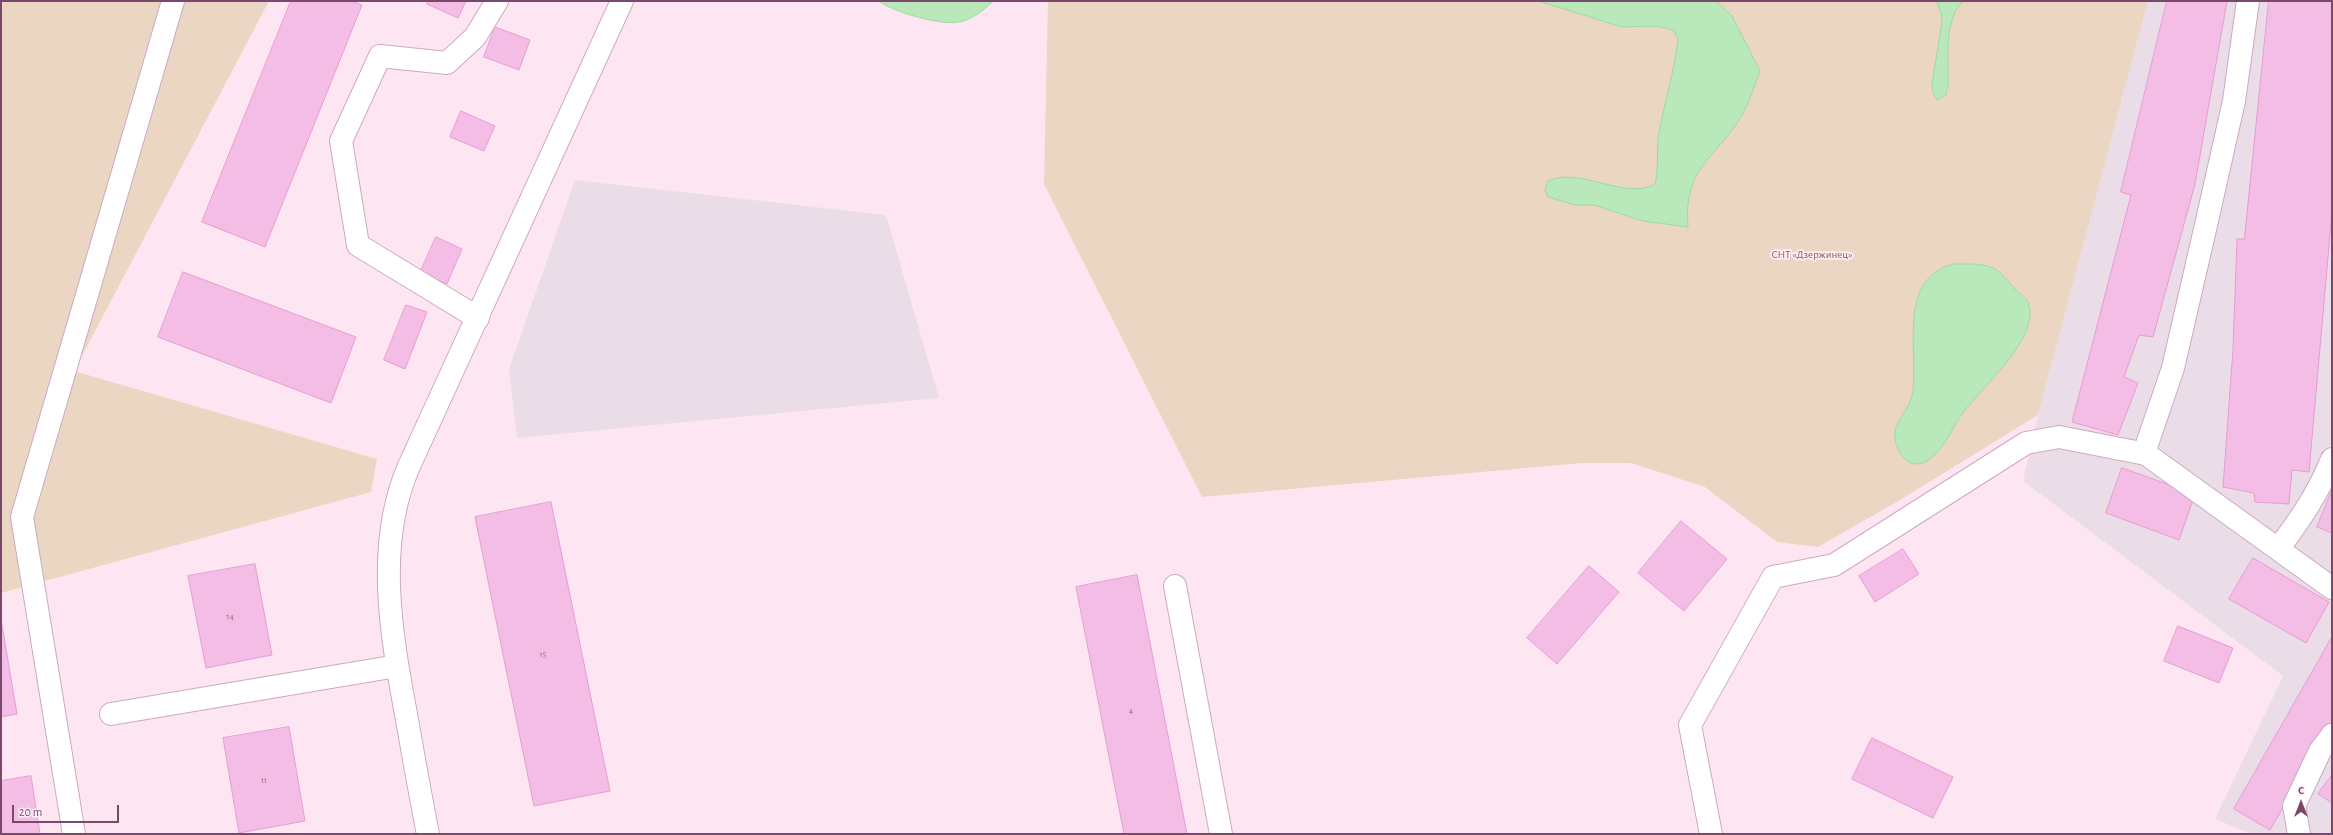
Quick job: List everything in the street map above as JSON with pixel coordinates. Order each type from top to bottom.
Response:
[{"type":"street","points":[[74,834],[22,517],[173,1]]},
{"type":"street","points":[[478,318],[358,245],[341,141],[380,56],[447,63],[475,37],[497,1]]},
{"type":"street","points":[[428,834],[397,666],[389,586],[393,519],[401,485],[622,1]]},
{"type":"street","points":[[2144,453],[2173,368],[2201,247],[2234,101],[2248,1]]},
{"type":"street","points":[[1710,834],[1690,725],[1773,577],[1834,565],[2026,443],[2059,437],[2144,453],[2278,549],[2329,582]]},
{"type":"street","points":[[2278,549],[2303,516],[2322,484],[2332,459]]},
{"type":"street","points":[[1175,586],[1221,834]]},
{"type":"street","points":[[111,714],[397,666]]},
{"type":"street","points":[[2299,834],[2294,806],[2320,751],[2332,735]]},
{"type":"shaded area","points":[[879,1],[993,1],[973,17],[964,21],[952,23],[930,20],[906,14]]},
{"type":"shaded area","points":[[1539,1],[1716,1],[1732,16],[1760,71],[1741,117],[1731,132],[1702,166],[1695,178],[1690,191],[1688,227],[1643,221],[1594,205],[1575,205],[1548,197],[1545,190],[1548,181],[1561,178],[1588,180],[1631,189],[1643,188],[1655,184],[1659,132],[1677,50],[1678,38],[1673,30],[1657,26],[1622,27]]},
{"type":"shaded area","points":[[1937,1],[1963,1],[1952,19],[1948,41],[1948,85],[1946,95],[1937,100],[1933,92],[1932,84],[1942,22]]},
{"type":"shaded area","points":[[2148,1],[2332,1],[2332,834],[2252,834],[2215,819],[2283,676],[2023,481],[2038,415]]},
{"type":"shaded area","points":[[575,180],[886,215],[939,398],[517,438],[509,369]]},
{"type":"shaded area","points":[[1954,264],[1984,265],[1993,268],[2005,277],[2026,299],[2030,313],[2027,329],[2019,345],[2007,362],[1967,408],[1936,454],[1923,463],[1911,463],[1903,457],[1897,447],[1895,432],[1899,421],[1908,406],[1913,390],[1913,335],[1917,299],[1924,284],[1936,272]]},
{"type":"green space","points":[[1,1],[269,1],[74,371],[377,459],[371,492],[1,593]]},
{"type":"green space","name":"СНТ «Дзержинец»","points":[[1048,1],[2148,1],[2038,415],[1900,500],[1818,547],[1777,542],[1705,487],[1631,463],[1582,463],[1202,497],[1044,184]]},
{"type":"building","points":[[291,1],[351,1],[362,5],[265,247],[202,222]]},
{"type":"building","points":[[428,1],[466,1],[458,18],[427,4]]},
{"type":"building","points":[[2167,1],[2227,1],[2195,184],[2153,337],[2139,335],[2124,377],[2138,383],[2118,435],[2072,422],[2131,195],[2121,192]]},
{"type":"building","points":[[2269,1],[2332,1],[2332,212],[2309,472],[2292,470],[2289,504],[2255,502],[2254,493],[2223,487],[2233,349],[2237,239],[2244,239]]},
{"type":"building","points":[[495,27],[530,40],[519,70],[484,57]]},
{"type":"building","points":[[461,111],[495,126],[484,151],[450,137]]},
{"type":"building","points":[[436,237],[462,249],[447,284],[420,273]]},
{"type":"building","points":[[183,272],[356,337],[331,403],[158,337]]},
{"type":"building","points":[[406,305],[427,312],[405,369],[384,360]]},
{"type":"building","points":[[2122,468],[2195,494],[2179,540],[2106,513]]},
{"type":"building","points":[[2332,490],[2332,533],[2317,527]]},
{"type":"building","points":[[551,502],[610,791],[534,806],[475,517]]},
{"type":"building","points":[[1681,521],[1727,559],[1684,611],[1638,573]]},
{"type":"building","points":[[1903,549],[1919,574],[1875,602],[1859,576]]},
{"type":"building","points":[[2253,558],[2329,602],[2306,643],[2229,599]]},
{"type":"building","points":[[255,564],[272,655],[206,668],[188,576]]},
{"type":"building","points":[[1589,566],[1619,592],[1557,664],[1527,638]]},
{"type":"building","points":[[1137,575],[1187,834],[1124,834],[1076,587]]},
{"type":"building","points":[[1,619],[17,714],[1,717]]},
{"type":"building","points":[[2178,626],[2233,648],[2219,683],[2164,661]]},
{"type":"building","points":[[2332,637],[2332,722],[2270,830],[2234,809]]},
{"type":"building","points":[[289,727],[305,821],[239,833],[223,738]]},
{"type":"building","points":[[1872,738],[1953,777],[1933,818],[1852,779]]},
{"type":"building","points":[[2332,775],[2332,803],[2318,794]]},
{"type":"building","points":[[31,776],[40,834],[1,834],[1,781]]}]
